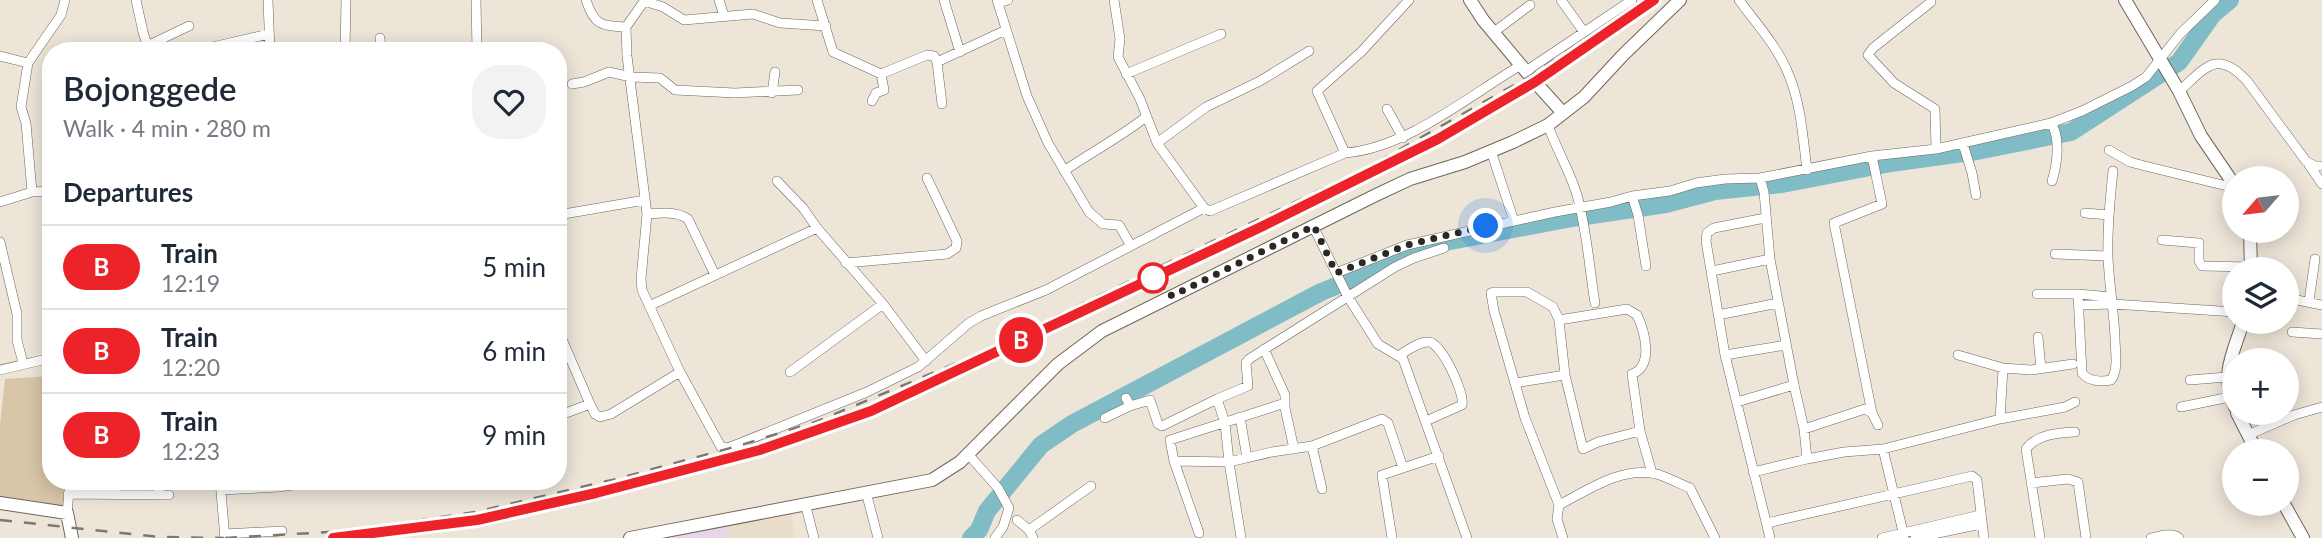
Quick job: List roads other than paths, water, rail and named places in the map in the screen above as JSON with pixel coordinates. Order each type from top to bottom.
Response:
[{"type":"main road","points":[[1470,0],[1523,68],[1563,113]]},
{"type":"main road","points":[[630,538],[674,534],[805,503],[932,480],[968,454],[1058,364],[1102,331],[1410,179],[1443,170],[1548,125],[1584,97],[1680,0]]},
{"type":"main road","points":[[2125,0],[2201,136],[2222,168]]},
{"type":"main road","points":[[2243,425],[2250,439]]},
{"type":"main road","points":[[0,503],[67,513],[72,538]]},
{"type":"main road","points":[[2291,516],[2303,538]]},
{"type":"street","points":[[43,42],[61,15],[65,0]]},
{"type":"street","points":[[136,0],[146,42]]},
{"type":"street","points":[[268,0],[269,42]]},
{"type":"street","points":[[345,42],[346,0]]},
{"type":"street","points":[[476,0],[477,42]]},
{"type":"street","points":[[586,0],[593,18],[603,26],[626,27]]},
{"type":"street","points":[[719,0],[724,16]]},
{"type":"street","points":[[817,0],[833,52],[881,74],[931,54],[937,62],[942,104]]},
{"type":"street","points":[[944,0],[960,52]]},
{"type":"street","points":[[1008,0],[997,2],[1027,96],[1048,143],[1089,212],[1103,224],[1119,225],[1131,246]]},
{"type":"street","points":[[1114,0],[1120,39],[1118,57],[1140,99],[1157,143],[1204,208],[1210,211],[1345,153],[1364,152],[1403,138],[1584,32],[1632,0]]},
{"type":"street","points":[[1345,153],[1317,91],[1361,52],[1409,0]]},
{"type":"street","points":[[1562,0],[1584,32]]},
{"type":"street","points":[[1739,0],[1789,74],[1798,108],[1807,170]]},
{"type":"street","points":[[1338,276],[1407,245],[1514,221],[1611,202],[1635,205],[1696,183],[1725,178],[1760,179],[1807,170],[1874,163],[1936,149],[1966,151],[2053,126],[2146,77],[2161,62],[2180,34],[2215,0]]},
{"type":"street","points":[[826,26],[780,23],[753,15],[684,20],[663,7],[645,1],[626,27],[647,214],[642,290],[680,372],[721,447],[727,448],[867,392],[926,360],[981,316],[1046,290],[1204,208]]},
{"type":"street","points":[[1931,1],[1868,55],[1894,83],[1935,109],[1936,149]]},
{"type":"street","points":[[1494,32],[1530,5]]},
{"type":"street","points":[[159,42],[189,26]]},
{"type":"street","points":[[937,62],[1006,30]]},
{"type":"street","points":[[234,42],[269,34]]},
{"type":"street","points":[[1126,74],[1220,34]]},
{"type":"street","points":[[380,38],[380,42]]},
{"type":"street","points":[[32,192],[26,123],[21,107],[29,63],[42,44]]},
{"type":"street","points":[[1157,143],[1206,107],[1260,81],[1309,51]]},
{"type":"street","points":[[0,56],[29,63]]},
{"type":"street","points":[[2175,86],[2214,64],[2226,65],[2247,81],[2322,184]]},
{"type":"street","points":[[572,84],[609,72],[631,77],[660,78],[675,90],[772,93],[798,90]]},
{"type":"street","points":[[772,93],[775,72]]},
{"type":"street","points":[[873,101],[876,93],[884,90],[881,74]]},
{"type":"street","points":[[1387,109],[1403,138]]},
{"type":"street","points":[[1064,171],[1104,144],[1119,138],[1146,117]]},
{"type":"street","points":[[1548,125],[1572,181],[1581,210],[1595,303]]},
{"type":"street","points":[[2052,181],[2056,168],[2053,126]]},
{"type":"street","points":[[2109,150],[2137,164],[2222,184]]},
{"type":"street","points":[[1491,151],[1514,221]]},
{"type":"street","points":[[1966,151],[1976,195]]},
{"type":"street","points":[[1874,163],[1882,204],[1834,223],[1872,413],[1878,425]]},
{"type":"street","points":[[2309,165],[2322,166]]},
{"type":"street","points":[[2078,300],[2082,373],[2086,378],[2111,380],[2114,376],[2108,256],[2113,171]]},
{"type":"street","points":[[846,263],[947,254],[956,248],[957,241],[927,178]]},
{"type":"street","points":[[1760,179],[1764,192],[1770,259],[1804,429],[1807,459]]},
{"type":"street","points":[[777,181],[883,304],[926,360]]},
{"type":"street","points":[[0,202],[42,191]]},
{"type":"street","points":[[567,213],[645,200]]},
{"type":"street","points":[[1635,205],[1646,266]]},
{"type":"street","points":[[2085,213],[2109,215]]},
{"type":"street","points":[[647,214],[671,214],[688,219],[715,275]]},
{"type":"street","points":[[1765,218],[1714,228],[1707,233],[1706,241],[1725,355],[1770,538]]},
{"type":"street","points":[[1314,226],[1348,296],[1378,344],[1403,359],[1409,370],[1467,538]]},
{"type":"street","points":[[649,306],[817,228]]},
{"type":"street","points":[[2162,240],[2199,243],[2199,261],[2202,266],[2222,267]]},
{"type":"street","points":[[0,242],[17,314],[17,340],[23,363]]},
{"type":"street","points":[[1105,418],[1128,402],[1147,399],[1150,400],[1161,426],[1248,386],[1247,361],[1264,349],[1406,261],[1444,248]]},
{"type":"street","points":[[2055,254],[2108,256]]},
{"type":"street","points":[[1712,271],[1770,259]]},
{"type":"street","points":[[2309,300],[2315,259]]},
{"type":"street","points":[[1563,538],[1557,519],[1559,505],[1529,428],[1491,293],[1527,292],[1553,307],[1559,320],[1565,375],[1583,449],[1640,430]]},
{"type":"street","points":[[2037,294],[2078,300],[2112,300],[2222,311]]},
{"type":"street","points":[[2299,299],[2322,305]]},
{"type":"street","points":[[1718,315],[1778,303]]},
{"type":"street","points":[[790,372],[883,304]]},
{"type":"street","points":[[1559,320],[1627,310],[1637,315],[1646,355],[1643,368],[1632,374],[1640,430],[1653,473]]},
{"type":"street","points":[[2299,332],[2322,334]]},
{"type":"street","points":[[2038,337],[2041,369]]},
{"type":"street","points":[[1398,356],[1422,343],[1432,342],[1445,359],[1463,398],[1462,405],[1426,421]]},
{"type":"street","points":[[1725,355],[1786,345]]},
{"type":"street","points":[[1264,349],[1283,390],[1294,449]]},
{"type":"street","points":[[567,351],[595,414],[605,417],[680,372]]},
{"type":"street","points":[[1958,355],[2013,370],[2073,364]]},
{"type":"street","points":[[0,370],[42,360]]},
{"type":"street","points":[[2000,419],[2003,368]]},
{"type":"street","points":[[1515,383],[1565,375]]},
{"type":"street","points":[[2190,380],[2222,377]]},
{"type":"street","points":[[1737,402],[1794,385]]},
{"type":"street","points":[[1217,399],[1225,423],[1241,538]]},
{"type":"street","points":[[1170,439],[1285,402]]},
{"type":"street","points":[[1753,472],[1844,452],[1882,449],[2000,419],[2065,407],[2075,402]]},
{"type":"street","points":[[2181,407],[2222,403]]},
{"type":"street","points":[[567,413],[590,404]]},
{"type":"street","points":[[2248,435],[2294,415],[2322,407]]},
{"type":"street","points":[[1804,429],[1865,409],[1872,413]]},
{"type":"street","points":[[1240,417],[1247,458]]},
{"type":"street","points":[[1174,461],[1229,462],[1312,446],[1382,419],[1388,423],[1404,468]]},
{"type":"street","points":[[1165,424],[1174,461],[1199,533]]},
{"type":"street","points":[[2040,538],[2026,455],[2027,447],[2047,436],[2075,432]]},
{"type":"street","points":[[1312,446],[1322,489]]},
{"type":"street","points":[[1882,449],[1904,535]]},
{"type":"street","points":[[968,454],[999,488],[1009,508],[995,538]]},
{"type":"street","points":[[1392,538],[1382,475],[1439,456]]},
{"type":"street","points":[[1559,505],[1612,478],[1629,473],[1653,473],[1690,488],[1716,538]]},
{"type":"street","points":[[1767,523],[1972,476],[1977,480],[1984,538]]},
{"type":"street","points":[[2031,483],[2068,479],[2078,482],[2086,538]]},
{"type":"street","points":[[1017,520],[1031,534],[1091,486]]},
{"type":"street","points":[[67,513],[68,490]]},
{"type":"street","points":[[159,490],[159,495]]},
{"type":"street","points":[[220,490],[225,536],[282,531]]},
{"type":"street","points":[[866,492],[878,538]]},
{"type":"street","points":[[68,494],[169,495]]},
{"type":"street","points":[[805,503],[814,538]]},
{"type":"street","points":[[1882,538],[1981,519]]},
{"type":"street","points":[[1915,538],[1981,519]]},
{"type":"street","points":[[2151,538],[2166,535],[2179,538]]},
{"type":"waterway","points":[[971,538],[979,530],[987,511],[1041,445],[1072,424],[1321,292],[1356,278],[1413,248],[1572,218],[1666,204],[1715,191],[1782,184],[2071,132],[2179,62],[2213,14],[2230,0]]},
{"type":"railway","points":[[225,538],[346,531],[475,512],[616,479],[818,421],[973,356],[1372,165],[1530,76],[1644,0]]},
{"type":"railway","points":[[836,424],[904,396]]},
{"type":"railway","points":[[0,520],[159,537],[224,538]]},
{"type":"train","name":"B","points":[[333,538],[477,520],[596,493],[760,450],[871,411],[1381,169],[1491,110],[1654,0]]}]
